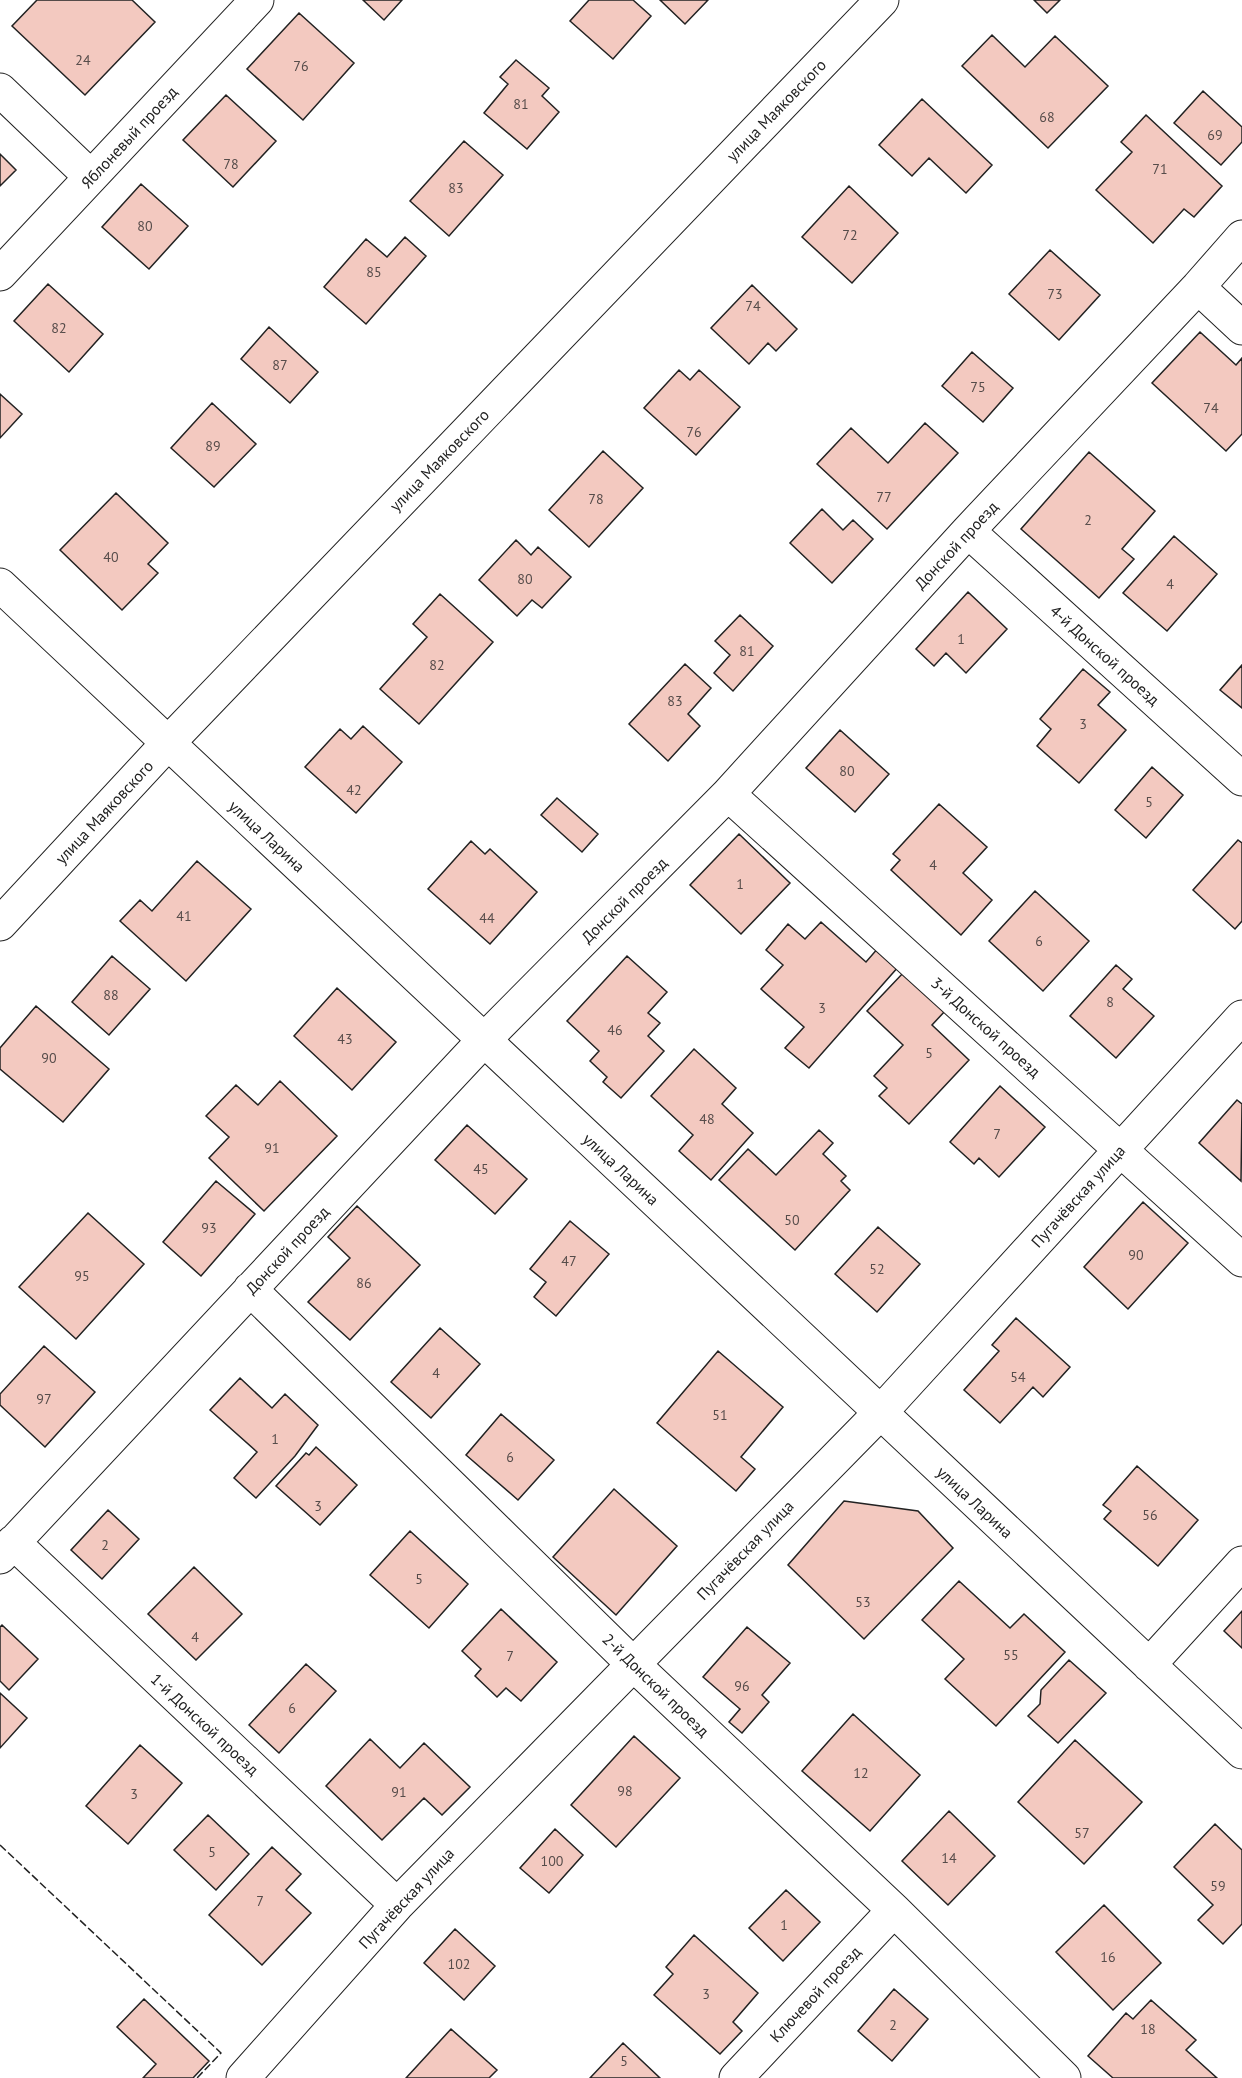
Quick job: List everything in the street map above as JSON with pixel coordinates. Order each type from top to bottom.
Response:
[{"type":"street","name":"Яблоневый проезд","points":[[0,274],[257,0]]},
{"type":"street","name":"улица Маяковского","points":[[0,924],[168,743],[882,0]]},
{"type":"street","points":[[0,90],[91,177]]},
{"type":"street","name":"Донской проезд","points":[[6,1550],[484,1040],[728,795],[968,531],[1198,287],[1242,237]]},
{"type":"street","points":[[1198,287],[1242,328]]},
{"type":"street","name":"4-й Донской проезд","points":[[968,531],[1242,779]]},
{"type":"street","name":"улица Ларина","points":[[0,585],[1242,1752]]},
{"type":"street","name":"3-й Донской проезд","points":[[728,795],[1242,1260]]},
{"type":"street","name":"Пугачёвская улица","points":[[243,2078],[397,1905],[880,1413],[1242,1017]]},
{"type":"street","name":"2-й Донской проезд","points":[[250,1289],[633,1664],[894,1910],[1064,2078]]},
{"type":"street","name":"1-й Донской проезд","points":[[6,1550],[397,1905]]},
{"type":"street","points":[[1149,1665],[1242,1563]]},
{"type":"street","name":"Ключевой проезд","points":[[736,2078],[894,1910]]},
{"type":"building","points":[[37,0],[132,0],[155,22],[85,95],[12,26]]},
{"type":"building","points":[[363,0],[402,0],[384,20]]},
{"type":"building","points":[[589,0],[633,0],[651,16],[613,59],[570,21]]},
{"type":"building","points":[[660,0],[708,0],[685,24]]},
{"type":"building","points":[[1034,0],[1060,0],[1047,13]]},
{"type":"building","points":[[299,13],[354,63],[303,120],[247,69]]},
{"type":"building","points":[[992,35],[1025,67],[1055,36],[1108,86],[1048,148],[962,66]]},
{"type":"building","points":[[516,60],[549,88],[542,96],[559,112],[527,149],[484,113],[508,84],[500,77]]},
{"type":"building","points":[[1203,91],[1242,127],[1242,142],[1221,165],[1174,123]]},
{"type":"building","points":[[226,95],[276,141],[233,187],[183,140]]},
{"type":"building","points":[[922,99],[992,165],[966,193],[929,158],[912,176],[879,145]]},
{"type":"building","points":[[1146,115],[1222,186],[1194,217],[1184,209],[1153,243],[1096,190],[1132,152],[1121,142]]},
{"type":"building","points":[[464,141],[503,175],[449,236],[410,201]]},
{"type":"building","points":[[0,154],[16,170],[0,186]]},
{"type":"building","points":[[141,184],[188,226],[149,269],[102,227]]},
{"type":"building","points":[[849,186],[898,233],[852,283],[802,237]]},
{"type":"building","points":[[405,237],[426,256],[366,324],[324,287],[366,239],[387,257]]},
{"type":"building","points":[[1050,250],[1100,295],[1059,340],[1009,294]]},
{"type":"building","points":[[48,284],[103,334],[69,372],[14,321]]},
{"type":"building","points":[[752,285],[797,329],[776,351],[768,343],[749,364],[711,328]]},
{"type":"building","points":[[269,327],[318,372],[290,403],[241,359]]},
{"type":"building","points":[[1200,332],[1236,365],[1242,358],[1242,434],[1226,451],[1152,383]]},
{"type":"building","points":[[972,352],[1013,388],[983,422],[942,386]]},
{"type":"building","points":[[679,370],[690,380],[699,370],[740,407],[696,455],[644,408]]},
{"type":"building","points":[[0,394],[22,414],[0,438]]},
{"type":"building","points":[[212,403],[256,444],[214,487],[171,448]]},
{"type":"building","points":[[925,423],[958,453],[887,529],[817,464],[851,428],[888,463]]},
{"type":"building","points":[[603,451],[643,488],[589,547],[549,510]]},
{"type":"building","points":[[1089,452],[1155,511],[1122,549],[1134,559],[1099,598],[1021,529]]},
{"type":"building","points":[[116,493],[168,543],[148,564],[158,573],[122,610],[60,550]]},
{"type":"building","points":[[822,509],[843,530],[853,520],[873,539],[832,583],[790,543]]},
{"type":"building","points":[[1174,536],[1217,574],[1167,631],[1123,593]]},
{"type":"building","points":[[516,540],[531,555],[538,547],[571,577],[542,608],[532,600],[517,616],[479,580]]},
{"type":"building","points":[[968,592],[1007,629],[966,673],[946,653],[934,666],[916,649]]},
{"type":"building","points":[[440,594],[493,642],[419,724],[380,689],[427,637],[413,624]]},
{"type":"building","points":[[740,615],[773,646],[733,691],[714,673],[730,655],[715,641]]},
{"type":"building","points":[[685,664],[711,688],[688,714],[700,726],[668,761],[629,724]]},
{"type":"building","points":[[1242,665],[1242,708],[1220,690]]},
{"type":"building","points":[[1083,669],[1110,692],[1098,705],[1126,730],[1079,783],[1037,746],[1051,729],[1040,719]]},
{"type":"building","points":[[363,726],[402,762],[356,813],[305,767],[340,729],[351,739]]},
{"type":"building","points":[[840,730],[889,774],[855,812],[806,768]]},
{"type":"building","points":[[1152,767],[1183,795],[1146,838],[1115,810]]},
{"type":"building","points":[[557,798],[598,834],[582,852],[541,815]]},
{"type":"building","points":[[939,804],[987,847],[963,873],[992,900],[961,935],[891,870],[900,860],[893,854]]},
{"type":"building","points":[[739,834],[790,883],[741,934],[690,885]]},
{"type":"building","points":[[1238,840],[1242,843],[1242,921],[1235,929],[1193,890]]},
{"type":"building","points":[[471,841],[485,854],[490,849],[537,892],[490,944],[428,889]]},
{"type":"building","points":[[197,861],[251,909],[186,981],[120,921],[140,900],[152,911]]},
{"type":"building","points":[[1035,891],[1089,941],[1043,991],[989,941]]},
{"type":"building","points":[[821,922],[866,962],[879,947],[899,966],[809,1068],[785,1048],[804,1027],[761,989],[783,965],[766,950],[788,924],[805,939]]},
{"type":"building","points":[[112,956],[150,989],[109,1035],[72,1002]]},
{"type":"building","points":[[627,956],[667,992],[648,1013],[660,1023],[648,1036],[664,1051],[621,1098],[603,1082],[607,1077],[590,1061],[599,1051],[567,1021]]},
{"type":"building","points":[[1116,965],[1132,979],[1123,989],[1154,1016],[1116,1058],[1070,1016]]},
{"type":"building","points":[[904,972],[945,1011],[932,1025],[969,1060],[909,1124],[879,1096],[887,1088],[874,1076],[903,1045],[867,1011]]},
{"type":"building","points":[[337,988],[396,1042],[352,1090],[294,1036]]},
{"type":"building","points":[[36,1006],[109,1069],[63,1122],[0,1069],[0,1048]]},
{"type":"building","points":[[694,1049],[736,1088],[722,1104],[753,1133],[711,1180],[679,1151],[693,1135],[651,1096]]},
{"type":"building","points":[[280,1081],[337,1136],[264,1211],[209,1158],[229,1137],[206,1116],[236,1085],[258,1105]]},
{"type":"building","points":[[1000,1086],[1045,1127],[999,1177],[979,1158],[974,1164],[950,1142]]},
{"type":"building","points":[[1237,1100],[1242,1104],[1241,1181],[1199,1143]]},
{"type":"building","points":[[467,1125],[527,1179],[495,1214],[435,1160]]},
{"type":"building","points":[[819,1130],[833,1143],[823,1154],[846,1176],[841,1181],[850,1190],[795,1250],[719,1180],[748,1149],[776,1175]]},
{"type":"building","points":[[216,1181],[255,1214],[201,1276],[163,1242]]},
{"type":"building","points":[[1143,1202],[1188,1243],[1128,1309],[1084,1267]]},
{"type":"building","points":[[357,1206],[420,1265],[350,1340],[308,1302],[350,1258],[328,1237]]},
{"type":"building","points":[[88,1213],[144,1264],[76,1339],[19,1287]]},
{"type":"building","points":[[570,1221],[609,1254],[556,1316],[534,1297],[546,1282],[530,1269]]},
{"type":"building","points":[[878,1227],[920,1264],[877,1312],[835,1274]]},
{"type":"building","points":[[1016,1318],[1070,1367],[1043,1397],[1033,1387],[1000,1423],[964,1390],[999,1351],[992,1345]]},
{"type":"building","points":[[440,1328],[480,1364],[431,1418],[391,1382]]},
{"type":"building","points":[[44,1346],[95,1392],[45,1447],[0,1405],[0,1394]]},
{"type":"building","points":[[718,1351],[783,1407],[741,1457],[755,1469],[736,1491],[657,1423]]},
{"type":"building","points":[[240,1378],[272,1408],[285,1394],[318,1425],[295,1456],[256,1498],[234,1478],[257,1452],[210,1410]]},
{"type":"building","points":[[501,1414],[554,1460],[518,1500],[466,1455]]},
{"type":"building","points":[[316,1447],[357,1485],[320,1525],[276,1486],[306,1453],[309,1455]]},
{"type":"building","points":[[1137,1466],[1198,1520],[1158,1566],[1104,1519],[1111,1511],[1103,1505]]},
{"type":"building","points":[[614,1489],[677,1546],[616,1615],[553,1557]]},
{"type":"building","points":[[844,1501],[918,1511],[953,1548],[864,1639],[788,1565]]},
{"type":"building","points":[[108,1510],[139,1539],[102,1579],[71,1550]]},
{"type":"building","points":[[410,1531],[468,1584],[429,1628],[370,1575]]},
{"type":"building","points":[[194,1567],[242,1614],[196,1660],[148,1614]]},
{"type":"building","points":[[959,1581],[1010,1628],[1024,1614],[1065,1652],[996,1726],[945,1679],[964,1659],[922,1620]]},
{"type":"building","points":[[501,1609],[557,1662],[521,1701],[506,1688],[497,1697],[475,1676],[481,1669],[462,1651]]},
{"type":"building","points":[[1242,1611],[1242,1648],[1224,1631]]},
{"type":"building","points":[[2,1625],[38,1659],[9,1690],[0,1681],[0,1627]]},
{"type":"building","points":[[747,1627],[790,1663],[762,1695],[769,1702],[742,1733],[729,1722],[740,1709],[703,1677]]},
{"type":"building","points":[[1069,1660],[1106,1693],[1058,1743],[1028,1716],[1040,1704],[1041,1690]]},
{"type":"building","points":[[306,1664],[336,1691],[279,1753],[249,1725]]},
{"type":"building","points":[[0,1693],[27,1718],[0,1748]]},
{"type":"building","points":[[853,1714],[920,1775],[870,1831],[802,1771]]},
{"type":"building","points":[[634,1736],[680,1778],[616,1847],[571,1805]]},
{"type":"building","points":[[370,1739],[400,1768],[424,1743],[470,1787],[442,1815],[424,1798],[382,1840],[326,1786]]},
{"type":"building","points":[[1075,1740],[1142,1802],[1084,1864],[1018,1802]]},
{"type":"building","points":[[140,1745],[182,1783],[128,1844],[86,1806]]},
{"type":"building","points":[[949,1811],[995,1856],[948,1905],[902,1861]]},
{"type":"building","points":[[208,1815],[249,1854],[216,1890],[174,1850]]},
{"type":"building","points":[[1215,1824],[1242,1850],[1242,1924],[1223,1944],[1198,1920],[1213,1905],[1174,1867]]},
{"type":"building","points":[[555,1829],[583,1855],[549,1893],[520,1868]]},
{"type":"building","points":[[272,1847],[301,1874],[286,1890],[311,1913],[262,1965],[209,1915]]},
{"type":"building","points":[[786,1890],[820,1922],[783,1961],[749,1928]]},
{"type":"building","points":[[1104,1905],[1161,1963],[1113,2010],[1056,1952]]},
{"type":"building","points":[[455,1929],[495,1966],[464,2000],[424,1963]]},
{"type":"building","points":[[694,1935],[758,1993],[733,2022],[742,2031],[720,2054],[654,1995],[673,1974],[666,1967]]},
{"type":"building","points":[[894,1989],[928,2019],[892,2061],[858,2031]]},
{"type":"building","points":[[144,1999],[209,2061],[193,2078],[143,2078],[156,2064],[117,2027]]},
{"type":"building","points":[[1151,2000],[1196,2040],[1186,2050],[1217,2078],[1113,2078],[1088,2056],[1126,2013],[1133,2019]]},
{"type":"building","points":[[451,2029],[497,2070],[489,2078],[406,2078]]},
{"type":"building","points":[[623,2043],[660,2078],[590,2078]]},
{"type":"fence","points":[[0,1845],[221,2053],[197,2078]]}]
